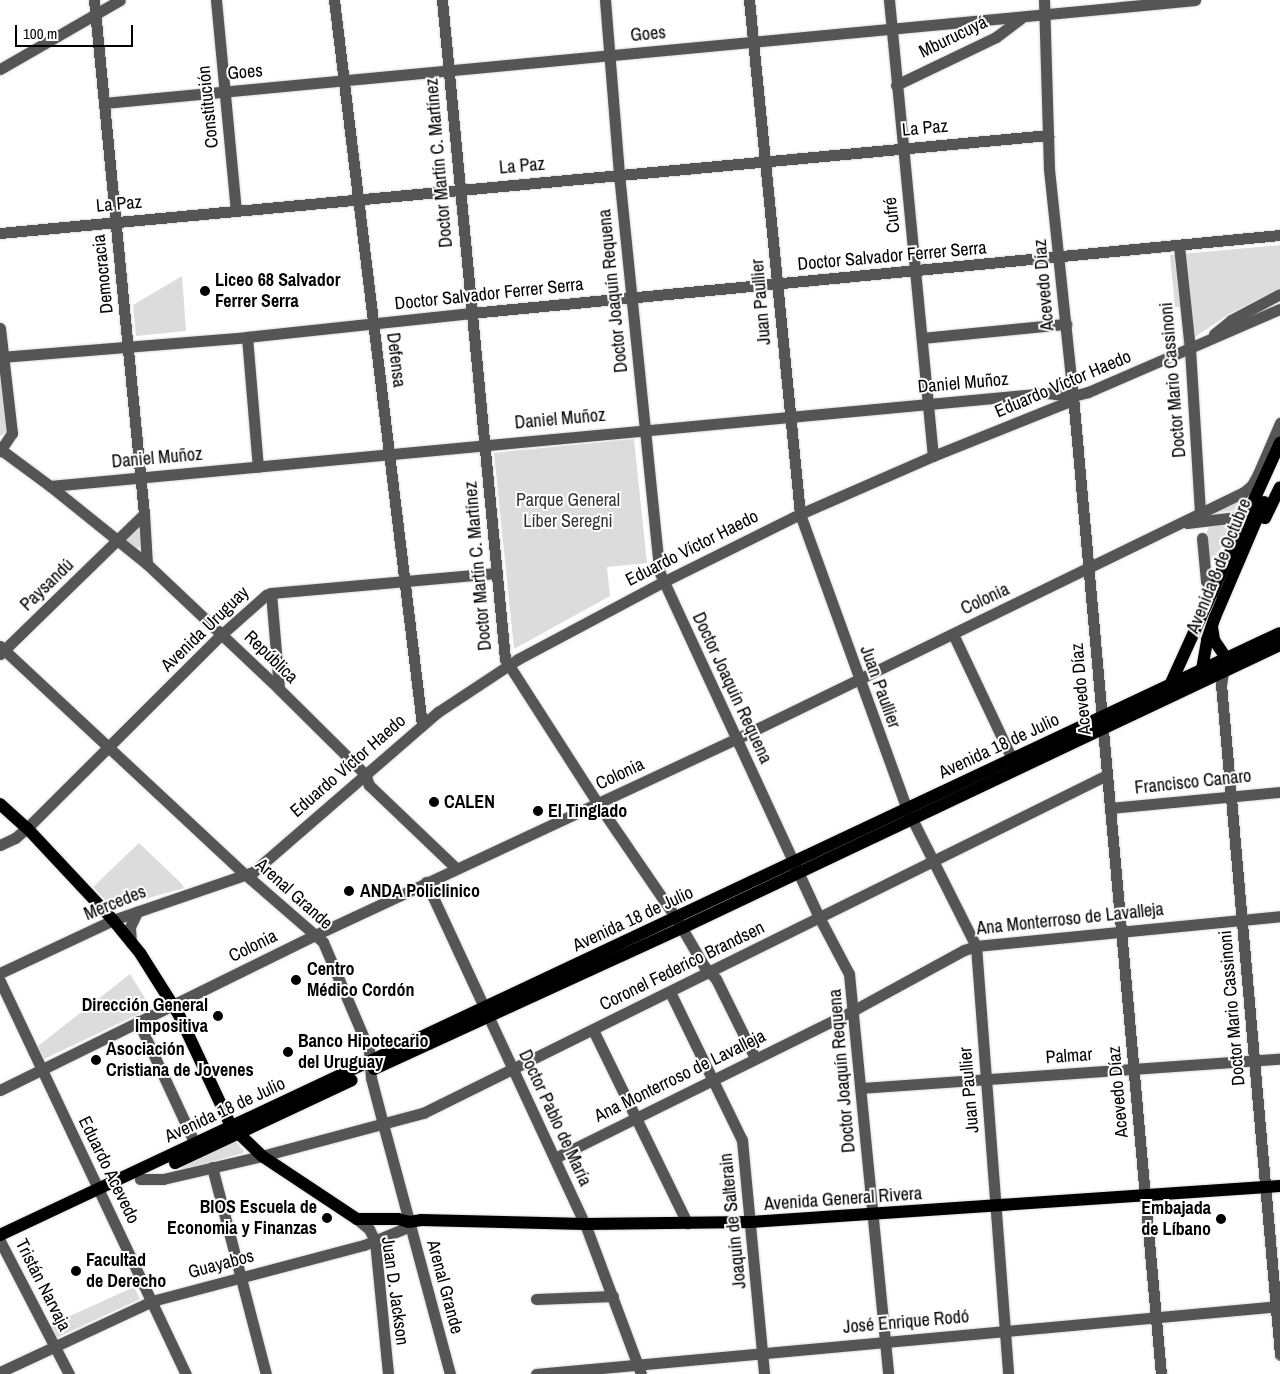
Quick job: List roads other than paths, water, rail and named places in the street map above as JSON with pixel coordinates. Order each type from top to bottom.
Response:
[{"type":"main road","name":"Avenida 8 de Octubre","points":[[1200,682],[1207,640],[1220,593],[1253,506],[1280,443]]},
{"type":"main road","name":"Avenida 8 de Octubre","points":[[1171,683],[1220,593],[1244,554],[1280,465]]},
{"type":"main road","points":[[1244,554],[1256,537],[1280,487]]},
{"type":"main road","points":[[1212,627],[1214,640],[1226,658]]},
{"type":"main road","name":"Avenida 18 de Julio","points":[[100,1193],[140,1179],[234,1130],[679,923],[1102,723],[1171,683],[1280,633]]},
{"type":"main road","name":"Avenida 18 de Julio","points":[[909,814],[1012,759],[1200,682],[1280,646]]},
{"type":"main road","points":[[0,804],[27,828],[113,920],[131,942],[174,1004],[234,1130],[262,1156],[357,1219]]},
{"type":"main road","name":"Avenida 18 de Julio","points":[[0,1241],[100,1193],[195,1144],[234,1130]]},
{"type":"main road","name":"Avenida General Rivera","points":[[357,1219],[398,1219],[409,1222],[420,1220],[585,1224],[751,1222],[1280,1186]]},
{"type":"street","name":"Democracia","points":[[94,0],[141,477],[147,564]]},
{"type":"street","points":[[0,69],[120,0]]},
{"type":"street","name":"Constitución","points":[[216,0],[236,211]]},
{"type":"street","name":"Defensa","points":[[334,0],[422,725]]},
{"type":"street","name":"Doctor Martín C. Martínez","points":[[442,0],[505,660],[507,666],[598,804],[716,979],[755,1058]]},
{"type":"street","name":"Doctor Joaquín Requena","points":[[605,0],[619,174],[654,541],[659,571],[795,867],[849,974],[888,1374]]},
{"type":"street","name":"Juan Paullier","points":[[749,0],[800,514],[858,680],[909,814],[976,946],[1008,1374]]},
{"type":"street","name":"Cufré","points":[[889,0],[902,148],[934,456]]},
{"type":"street","name":"Acevedo Díaz","points":[[1044,0],[1048,135],[1161,1374]]},
{"type":"street","name":"Goes","points":[[104,103],[1195,0]]},
{"type":"street","name":"Mburucuyá","points":[[896,85],[996,37],[1023,17]]},
{"type":"street","name":"La Paz","points":[[0,233],[1048,135]]},
{"type":"street","name":"Doctor Salvador Ferrer Serra","points":[[2,357],[246,337],[471,313],[1060,258],[1280,235]]},
{"type":"street","name":"Doctor Mario Cassinoni","points":[[1179,246],[1190,349],[1200,512]]},
{"type":"street","name":"Eduardo Víctor Haedo","points":[[1205,342],[1232,320],[1280,294]]},
{"type":"street","name":"Eduardo Víctor Haedo","points":[[246,875],[422,725],[507,666],[663,582],[800,514],[934,456],[1066,403],[1073,396],[1088,392],[1280,310]]},
{"type":"street","points":[[922,338],[1066,324]]},
{"type":"street","points":[[0,328],[12,433],[0,450]]},
{"type":"street","points":[[246,337],[258,467]]},
{"type":"street","name":"Daniel Muñoz","points":[[50,486],[1047,392],[1073,396]]},
{"type":"street","name":"Avenida 8 de Octubre","points":[[1252,485],[1280,423]]},
{"type":"street","name":"República","points":[[0,450],[50,486],[147,564],[279,689],[365,774],[369,784],[456,868]]},
{"type":"street","name":"Colonia","points":[[0,1090],[315,935],[736,739],[1088,570],[1183,523],[1200,512],[1244,492],[1252,485]]},
{"type":"street","name":"Avenida 8 de Octubre","points":[[1183,523],[1237,517],[1253,506]]},
{"type":"street","points":[[117,540],[144,514]]},
{"type":"street","points":[[1202,538],[1206,581],[1220,593]]},
{"type":"street","name":"Paysandú","points":[[2,650],[117,540]]},
{"type":"street","name":"Avenida Uruguay","points":[[0,845],[15,838],[27,828],[255,602],[271,593],[496,573]]},
{"type":"street","points":[[271,593],[279,689]]},
{"type":"street","points":[[953,634],[1012,759]]},
{"type":"street","name":"Arenal Grande","points":[[2,650],[325,946],[369,1050],[370,1066],[383,1124],[450,1374]]},
{"type":"street","name":"Doctor Mario Cassinoni","points":[[1226,658],[1221,684],[1254,1061],[1278,1306],[1280,1354]]},
{"type":"street","name":"Coronel Federico Brandsen","points":[[262,1156],[423,1113],[1107,775]]},
{"type":"street","name":"Francisco Canaro","points":[[1110,808],[1280,792]]},
{"type":"street","name":"Mercedes","points":[[0,973],[113,920],[246,875]]},
{"type":"street","name":"Doctor Pablo de María","points":[[426,882],[585,1224],[640,1369]]},
{"type":"street","points":[[131,942],[130,927],[137,912]]},
{"type":"street","name":"Ana Monterroso de Lavalleja","points":[[555,1158],[713,1078],[854,1010],[976,946],[1122,930],[1280,916]]},
{"type":"street","name":"Eduardo Acevedo","points":[[0,981],[186,1374]]},
{"type":"street","name":"Joaquín de Salterain","points":[[670,992],[742,1140],[764,1374]]},
{"type":"street","points":[[138,1021],[195,1144]]},
{"type":"street","points":[[593,1030],[687,1223]]},
{"type":"street","name":"Palmar","points":[[861,1088],[1280,1059]]},
{"type":"street","name":"Avenida 18 de Julio","points":[[140,1179],[163,1179],[262,1156]]},
{"type":"street","points":[[212,1168],[266,1374]]},
{"type":"street","name":"Juan D. Jackson","points":[[357,1219],[369,1229],[375,1241],[388,1374]]},
{"type":"street","name":"Avenida General Rivera","points":[[375,1241],[403,1229],[409,1222]]},
{"type":"street","name":"Tristán Narvaja","points":[[0,1241],[70,1374]]},
{"type":"street","name":"Guayabos","points":[[0,1372],[152,1301],[375,1241]]},
{"type":"street","points":[[536,1298],[613,1296]]},
{"type":"street","name":"José Enrique Rodó","points":[[536,1374],[640,1369],[763,1352],[1005,1332],[1278,1306]]},
{"type":"place","name":"Liceo 68 Salvador Ferrer Serra","points":[[205,291]]},
{"type":"place","name":"CALEN","points":[[434,802]]},
{"type":"place","name":"El Tinglado","points":[[538,811]]},
{"type":"place","name":"ANDA Policlinico","points":[[349,891]]},
{"type":"place","name":"Centro Médico Cordón","points":[[296,980]]},
{"type":"place","name":"Dirección General Impositiva","points":[[218,1016]]},
{"type":"place","name":"Banco Hipotecario del Uruguay","points":[[288,1052]]},
{"type":"place","name":"Asociación Cristiana de Jovenes","points":[[96,1060]]},
{"type":"place","name":"BIOS Escuela de Economia y Finanzas","points":[[327,1218]]},
{"type":"place","name":"Embajada de Líbano","points":[[1221,1219]]},
{"type":"place","name":"Facultad de Derecho","points":[[76,1271]]},
{"type":"park label","name":"Parque General Líber Seregni","points":[[568,511]]}]
